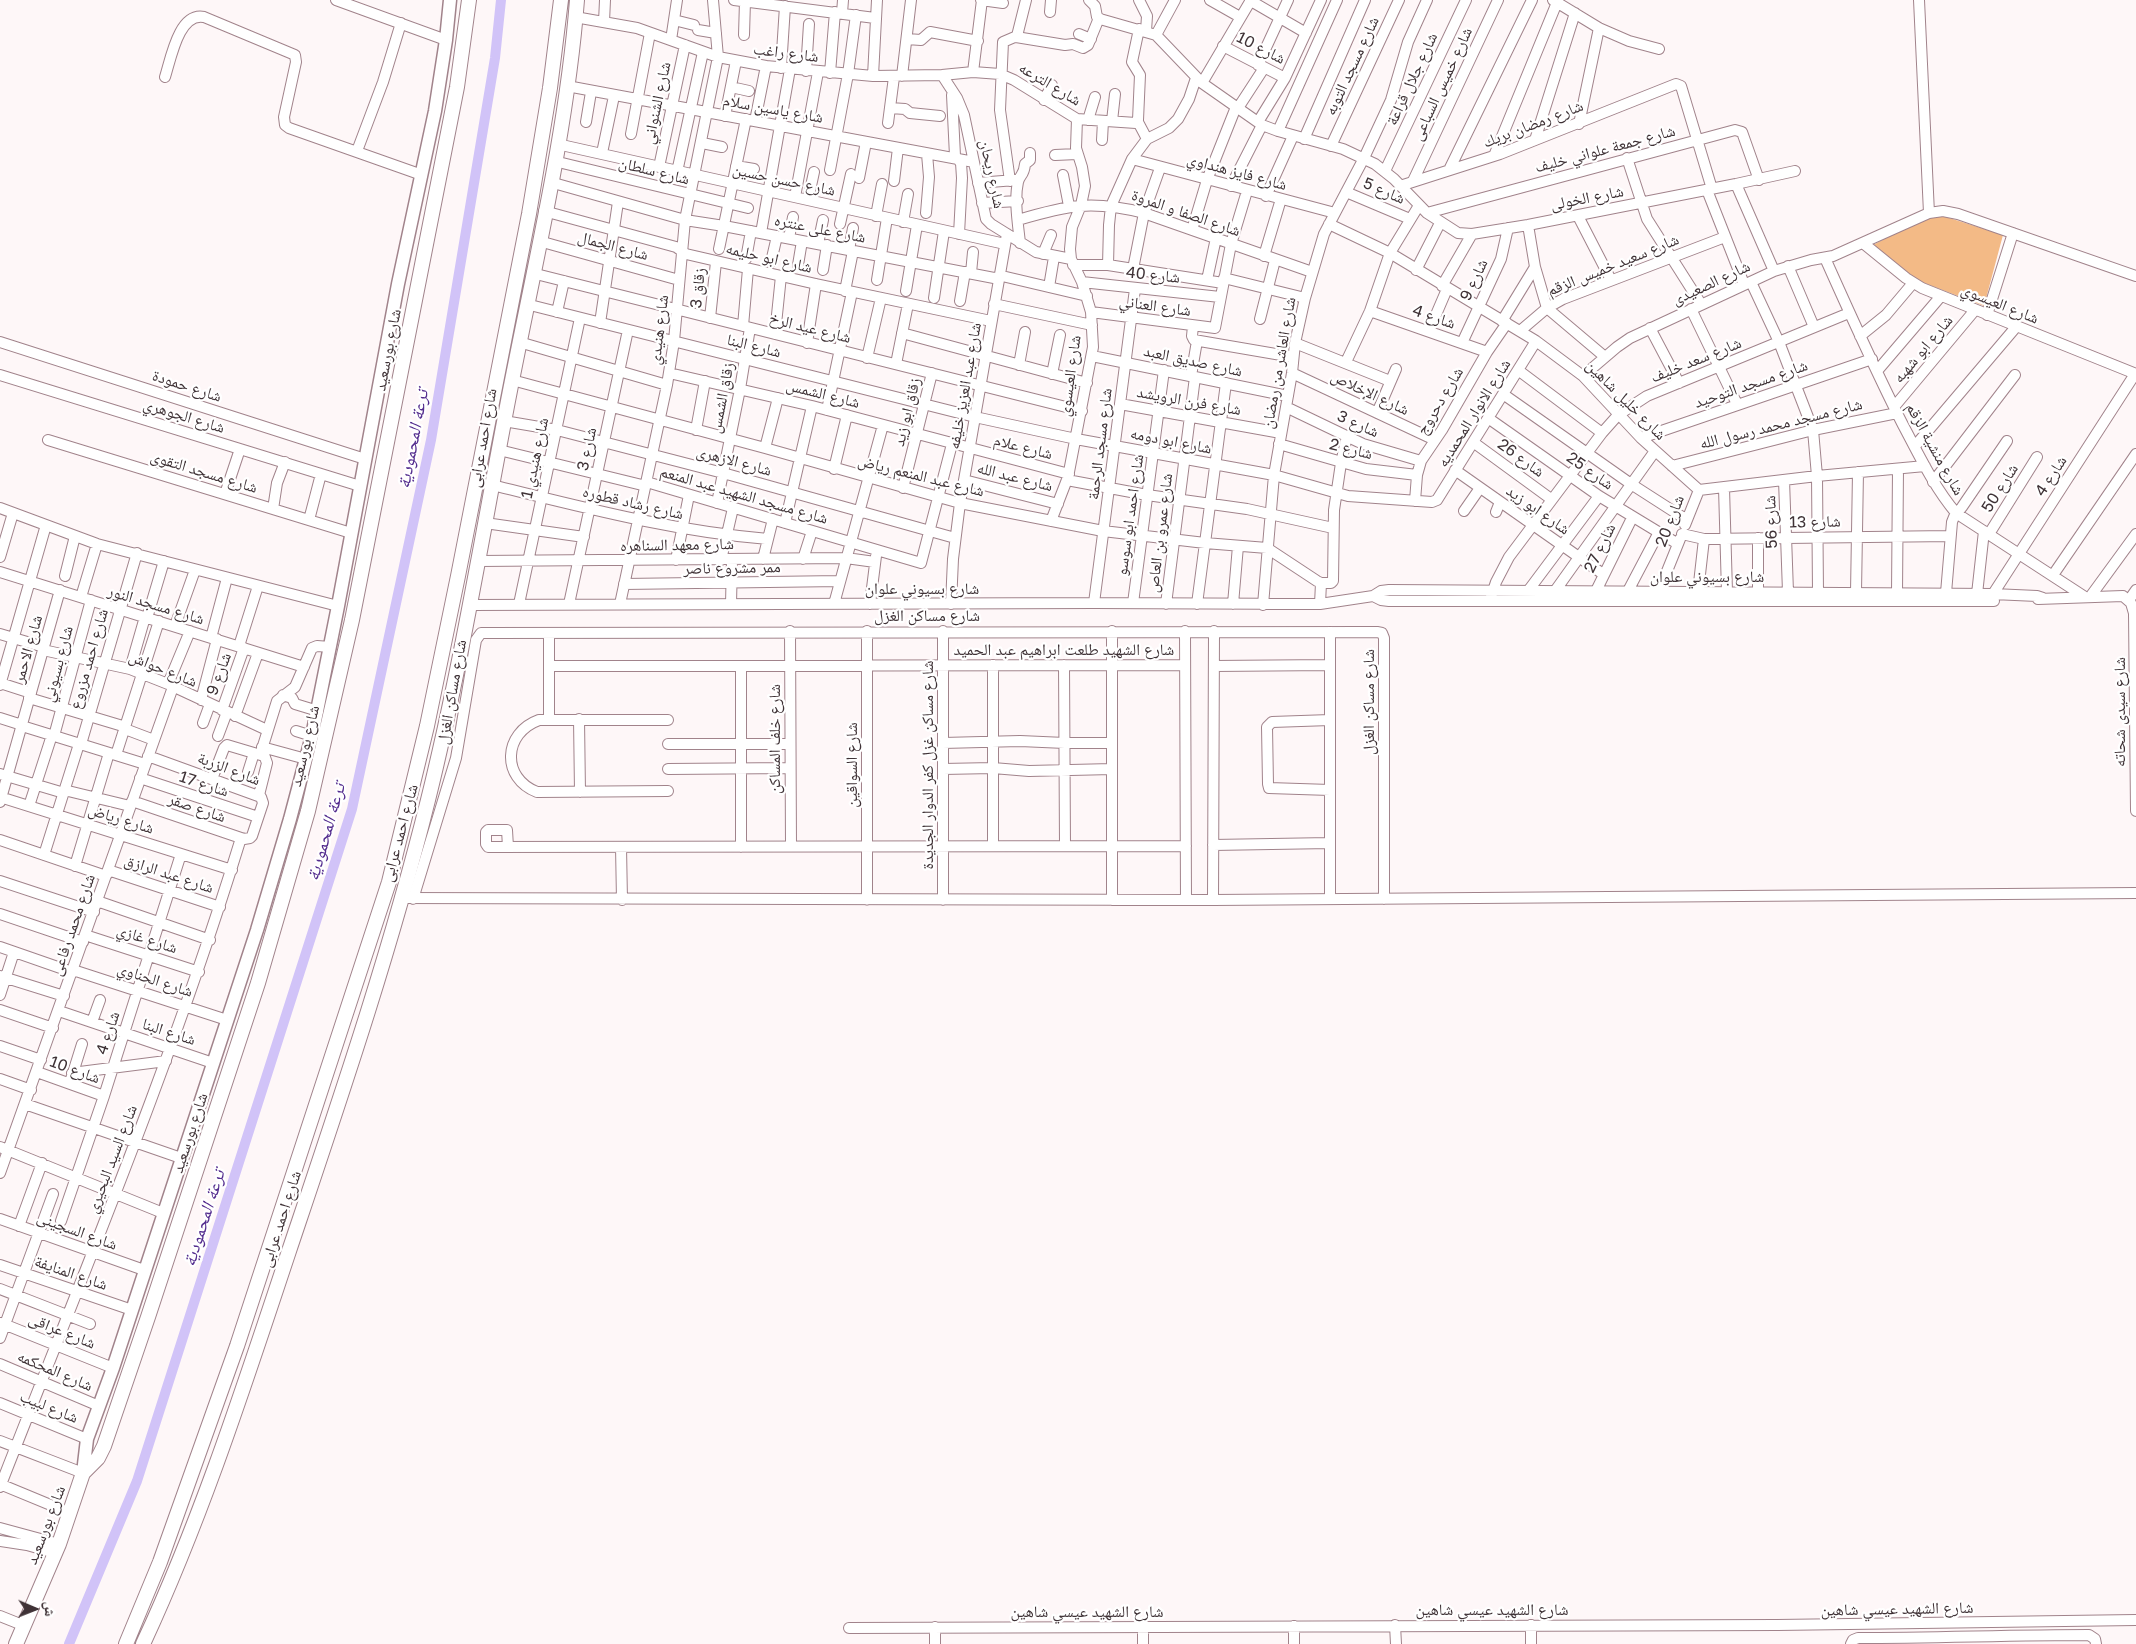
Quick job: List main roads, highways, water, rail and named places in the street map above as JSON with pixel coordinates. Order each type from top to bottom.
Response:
[{"type":"main road","name":"شارع بورسعيد","points":[[16,1644],[57,1549],[83,1473],[98,1458],[104,1446],[264,964],[308,811],[350,629],[458,87],[469,0]]},
{"type":"main road","name":"شارع احمد عرابى","points":[[126,1644],[160,1562],[238,1346],[389,882],[425,735],[529,214],[550,88],[561,0]]},
{"type":"main road","name":"شارع احمد عرابى","points":[[142,1644],[186,1546],[243,1390],[407,898],[479,561],[557,144],[567,86],[576,0]]},
{"type":"waterway","name":"ترعة المحمودية","points":[[69,1644],[137,1481],[352,809],[431,440],[495,58],[501,0]]}]
